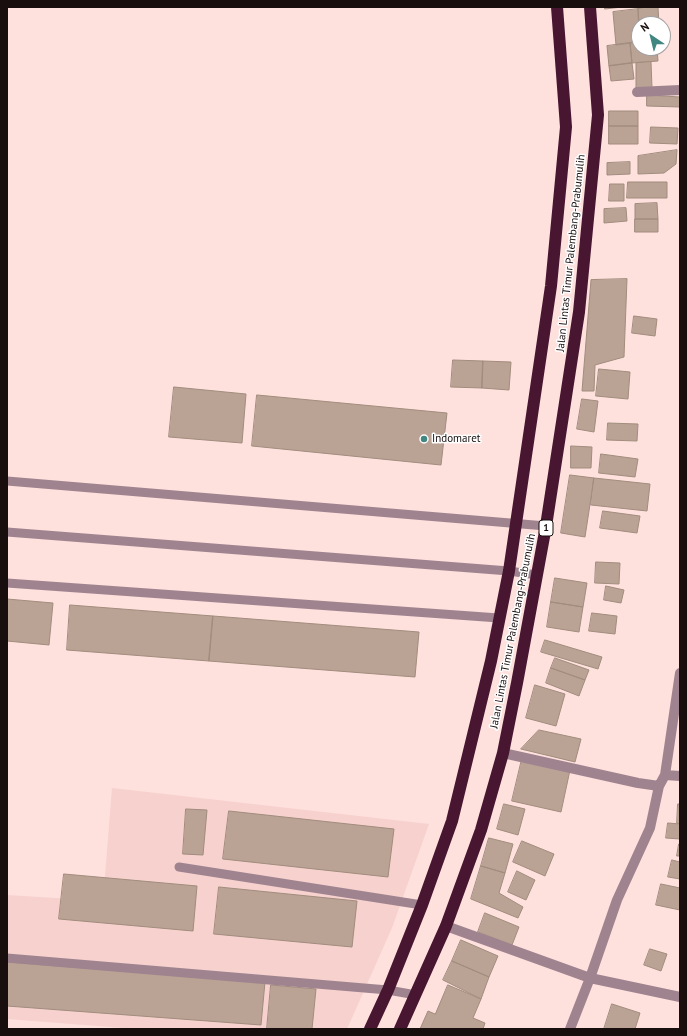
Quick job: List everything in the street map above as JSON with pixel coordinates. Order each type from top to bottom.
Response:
[{"type":"highway","name":"Jalan Lintas Timur Palembang-Prabumulih","points":[[370,1029],[388,990],[422,904],[452,821],[491,661],[509,571],[551,286],[566,127],[557,7]]},
{"type":"highway","name":"Jalan Lintas Timur Palembang-Prabumulih","points":[[400,1029],[446,926],[481,830],[503,753],[546,526],[579,312],[598,115],[590,7]]},
{"type":"street","points":[[637,92],[680,90]]},
{"type":"street","points":[[570,1029],[586,976],[617,900],[650,828],[659,786],[665,774],[680,673]]},
{"type":"street","points":[[503,753],[585,772],[659,786]]},
{"type":"street","points":[[665,774],[680,776]]},
{"type":"street","points":[[446,926],[586,976],[680,997]]},
{"type":"lane","points":[[7,481],[546,526]]},
{"type":"lane","points":[[7,532],[537,574]]},
{"type":"lane","points":[[7,583],[499,618]]},
{"type":"lane","points":[[179,867],[422,904]]},
{"type":"lane","points":[[7,958],[388,990],[416,995]]},
{"type":"shaded area","points":[[112,788],[429,824],[392,928],[347,1029],[136,1029],[7,1019],[7,895],[103,901]]},
{"type":"building","points":[[605,7],[622,7],[605,9]]},
{"type":"building","points":[[658,7],[659,16],[638,16],[638,9]]},
{"type":"building","points":[[638,9],[638,16],[631,16],[631,43],[616,45],[613,12]]},
{"type":"building","points":[[630,43],[632,63],[609,66],[607,46]]},
{"type":"building","points":[[631,56],[658,56],[658,61],[632,63]]},
{"type":"building","points":[[651,62],[652,88],[636,88],[636,63]]},
{"type":"building","points":[[632,63],[634,79],[611,81],[609,66]]},
{"type":"building","points":[[647,95],[680,97],[680,107],[647,106]]},
{"type":"building","points":[[609,111],[638,111],[638,126],[609,126]]},
{"type":"building","points":[[609,126],[638,126],[638,144],[609,144]]},
{"type":"building","points":[[651,127],[678,128],[677,144],[650,143]]},
{"type":"building","points":[[677,150],[676,164],[664,173],[638,174],[638,156]]},
{"type":"building","points":[[630,162],[630,174],[607,175],[607,163]]},
{"type":"building","points":[[628,182],[667,182],[667,198],[627,198]]},
{"type":"building","points":[[610,184],[624,184],[624,201],[609,201]]},
{"type":"building","points":[[657,203],[658,219],[635,219],[635,204]]},
{"type":"building","points":[[626,208],[627,221],[604,223],[604,209]]},
{"type":"building","points":[[635,219],[658,219],[658,232],[635,232]]},
{"type":"building","points":[[627,279],[624,357],[595,365],[594,391],[582,391],[591,280]]},
{"type":"building","points":[[634,316],[657,319],[655,336],[632,333]]},
{"type":"building","points":[[453,360],[483,361],[482,388],[451,387]]},
{"type":"building","points":[[483,361],[511,362],[509,390],[482,388]]},
{"type":"building","points":[[599,369],[630,372],[628,399],[596,396]]},
{"type":"building","points":[[174,387],[246,394],[242,443],[169,437]]},
{"type":"building","points":[[257,395],[447,413],[441,465],[252,446]]},
{"type":"building","points":[[582,399],[598,401],[594,432],[577,429]]},
{"type":"building","points":[[608,423],[638,424],[637,441],[607,440]]},
{"type":"building","points":[[571,446],[592,447],[591,468],[571,468]]},
{"type":"building","points":[[601,454],[638,459],[635,477],[599,473]]},
{"type":"building","points":[[570,475],[594,478],[585,537],[561,533]]},
{"type":"building","points":[[594,478],[650,484],[647,511],[591,505]]},
{"type":"building","points":[[603,511],[640,516],[637,533],[600,528]]},
{"type":"building","points":[[596,562],[620,563],[619,584],[595,583]]},
{"type":"building","points":[[555,578],[587,583],[583,607],[551,602]]},
{"type":"building","points":[[606,586],[624,590],[621,603],[604,600]]},
{"type":"building","points":[[7,599],[53,603],[49,645],[7,641]]},
{"type":"building","points":[[551,602],[583,607],[579,632],[547,627]]},
{"type":"building","points":[[70,605],[213,616],[209,661],[67,650]]},
{"type":"building","points":[[592,613],[617,616],[615,634],[589,631]]},
{"type":"building","points":[[213,616],[419,632],[415,677],[209,661]]},
{"type":"building","points":[[545,640],[602,657],[598,669],[541,652]]},
{"type":"building","points":[[555,658],[589,670],[585,680],[551,668]]},
{"type":"building","points":[[551,668],[585,680],[579,696],[546,683]]},
{"type":"building","points":[[535,685],[565,694],[556,726],[526,718]]},
{"type":"building","points":[[539,730],[581,739],[575,762],[521,749]]},
{"type":"building","points":[[522,759],[570,770],[561,812],[512,801]]},
{"type":"building","points":[[504,804],[525,809],[518,835],[497,829]]},
{"type":"building","points":[[678,804],[680,804],[680,824],[677,823]]},
{"type":"building","points":[[186,809],[207,810],[203,855],[183,854]]},
{"type":"building","points":[[229,811],[394,829],[388,877],[223,859]]},
{"type":"building","points":[[668,823],[680,824],[680,839],[666,838]]},
{"type":"building","points":[[489,838],[513,844],[505,873],[481,866]]},
{"type":"building","points":[[522,841],[554,854],[545,876],[513,862]]},
{"type":"building","points":[[679,844],[680,856],[677,856]]},
{"type":"building","points":[[672,860],[680,862],[680,879],[668,877]]},
{"type":"building","points":[[481,866],[505,873],[499,893],[523,907],[518,918],[471,899]]},
{"type":"building","points":[[517,871],[535,880],[526,900],[508,892]]},
{"type":"building","points":[[64,874],[197,886],[193,931],[59,919]]},
{"type":"building","points":[[661,884],[680,888],[680,910],[656,905]]},
{"type":"building","points":[[219,887],[357,901],[352,947],[214,934]]},
{"type":"building","points":[[485,913],[519,927],[512,945],[478,932]]},
{"type":"building","points":[[461,940],[498,956],[489,977],[452,961]]},
{"type":"building","points":[[650,949],[667,954],[661,971],[644,965]]},
{"type":"building","points":[[452,961],[489,977],[481,999],[443,980]]},
{"type":"building","points":[[7,962],[265,982],[261,1025],[7,1006]]},
{"type":"building","points":[[271,985],[316,989],[312,1029],[267,1029]]},
{"type":"building","points":[[448,985],[481,999],[473,1018],[485,1023],[483,1029],[420,1029],[428,1011],[435,1014]]},
{"type":"building","points":[[612,1004],[640,1013],[635,1029],[604,1029]]},
{"type":"place","name":"Indomaret","points":[[424,439]]}]
